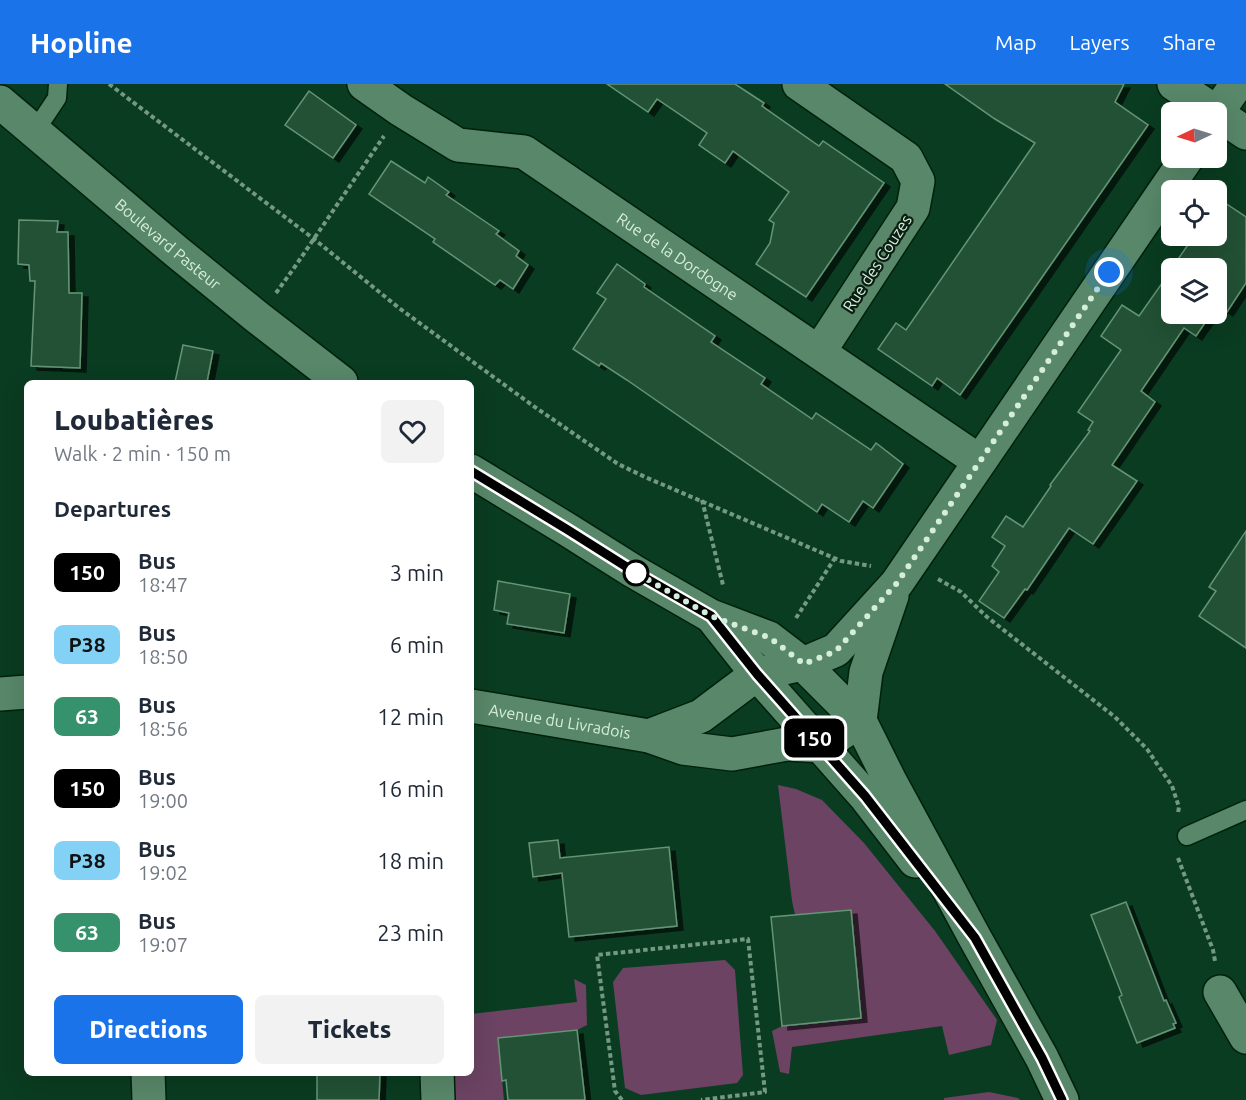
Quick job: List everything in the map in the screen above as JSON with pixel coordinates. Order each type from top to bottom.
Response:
[{"type":"street","name":"Rue de la Dordogne","points":[[364,84],[458,145],[524,152],[978,461]]},
{"type":"street","name":"Rue des Couzes","points":[[799,84],[906,158],[918,181],[913,208],[819,352]]},
{"type":"street","points":[[1174,84],[1200,102]]},
{"type":"street","points":[[1224,102],[1238,84]]},
{"type":"street","name":"Boulevard Pasteur","points":[[0,102],[168,244],[338,380]]},
{"type":"street","points":[[1227,120],[1246,133]]},
{"type":"street","points":[[757,674],[804,664],[836,651],[886,574],[978,461],[1180,168]]},
{"type":"street","points":[[474,473],[633,571],[718,605],[770,638],[804,664],[860,721],[894,789],[1042,1058],[1062,1100]]},
{"type":"street","points":[[822,746],[860,721],[866,672],[886,574]]},
{"type":"street","points":[[718,605],[757,674],[865,796],[975,938]]},
{"type":"street","name":"Avenue du Livradois","points":[[649,736],[700,716],[757,674]]},
{"type":"street","points":[[0,694],[24,692]]},
{"type":"street","name":"Avenue du Livradois","points":[[474,707],[649,736],[683,748],[732,753],[787,744],[822,746]]},
{"type":"street","points":[[700,716],[732,753]]},
{"type":"street","points":[[1220,992],[1246,1037]]},
{"type":"street","points":[[148,1076],[149,1100]]},
{"type":"street","points":[[437,1076],[438,1100]]},
{"type":"lane","points":[[35,131],[57,98],[58,84]]},
{"type":"lane","points":[[1187,836],[1246,810]]},
{"type":"path","points":[[109,84],[314,239],[399,308],[532,405],[618,464],[842,561],[886,574]]},
{"type":"path","points":[[257,317],[294,268],[401,110]]},
{"type":"path","points":[[702,500],[718,605]]},
{"type":"path","points":[[794,622],[835,558]]},
{"type":"path","points":[[937,578],[961,592],[987,617],[1115,717],[1147,749],[1172,786],[1179,807],[1177,818]]},
{"type":"path","points":[[1176,851],[1213,950],[1220,992]]},
{"type":"path","points":[[622,1100],[615,1091],[597,955],[748,939],[765,1092],[701,1100]]},
{"type":"shaded area","points":[[778,785],[796,789],[822,800],[864,843],[935,931],[997,1020],[991,1045],[949,1055],[942,1026],[792,1047],[789,1074],[780,1072],[772,1031],[782,1026],[861,1017],[851,910],[795,915]]},
{"type":"shaded area","points":[[725,960],[735,970],[743,1075],[737,1083],[641,1095],[625,1088],[613,982],[623,968]]},
{"type":"shaded area","points":[[574,979],[586,985],[587,1025],[577,1030],[498,1039],[504,1100],[455,1100],[455,1076],[474,1076],[474,1014],[577,1002]]},
{"type":"shaded area","points":[[989,1092],[1020,1100],[944,1100],[944,1098]]},
{"type":"building","points":[[607,84],[735,84],[764,103],[762,106],[819,146],[823,141],[884,183],[806,297],[756,264],[770,243],[774,223],[769,220],[789,192],[733,151],[725,163],[699,145],[707,133],[657,99],[648,112]]},
{"type":"building","points":[[945,84],[1124,84],[1115,102],[1148,125],[960,395],[937,378],[932,386],[878,349],[896,323],[906,330],[1035,143],[995,119]]},
{"type":"building","points":[[309,91],[356,125],[333,158],[285,125]]},
{"type":"building","points":[[391,161],[425,183],[428,177],[449,192],[446,195],[499,231],[496,234],[519,251],[516,256],[528,265],[513,289],[500,280],[495,285],[433,242],[435,239],[369,194]]},
{"type":"building","points":[[1227,204],[1246,217],[1246,283],[1227,312],[1227,258],[1179,258],[1187,246],[1227,246]]},
{"type":"building","points":[[19,220],[58,221],[57,232],[68,232],[69,293],[82,293],[80,368],[31,366],[35,281],[30,281],[29,265],[18,264]]},
{"type":"building","points":[[617,264],[645,284],[644,287],[715,336],[711,342],[765,378],[761,384],[812,419],[816,413],[871,450],[876,443],[903,464],[873,508],[863,501],[849,522],[822,504],[817,512],[627,380],[573,349],[606,299],[597,293]]},
{"type":"building","points":[[1161,285],[1161,324],[1204,324],[1196,336],[1184,328],[1141,391],[1155,402],[1112,465],[1137,481],[1093,544],[1069,528],[1027,590],[1025,589],[1004,618],[979,601],[999,572],[992,566],[1005,546],[992,537],[1006,516],[1023,527],[1050,485],[1090,431],[1088,430],[1093,422],[1078,412],[1121,350],[1101,336],[1122,305],[1139,316]]},
{"type":"building","points":[[183,345],[213,351],[207,380],[175,380]]},
{"type":"building","points":[[1246,531],[1246,648],[1199,616],[1216,591],[1209,587]]},
{"type":"building","points":[[498,581],[570,594],[564,633],[507,624],[509,613],[494,610]]},
{"type":"building","points":[[558,840],[560,858],[669,847],[677,926],[569,937],[562,873],[533,877],[529,843]]},
{"type":"building","points":[[1126,902],[1164,1001],[1166,1000],[1176,1023],[1173,1024],[1175,1028],[1137,1043],[1119,997],[1122,995],[1091,915]]},
{"type":"building","points":[[851,910],[861,1018],[782,1026],[771,917]]},
{"type":"building","points":[[577,1030],[585,1100],[508,1100],[506,1080],[502,1081],[498,1038]]},
{"type":"building","points":[[317,1076],[380,1076],[379,1100],[317,1100]]},
{"type":"bus line","name":"150","points":[[474,473],[633,571],[711,616],[757,674],[865,796],[975,938],[1042,1058],[1062,1100]]},
{"type":"route","points":[[636,573],[633,571],[711,616],[770,638],[804,664],[836,651],[897,583],[1109,272]]}]
